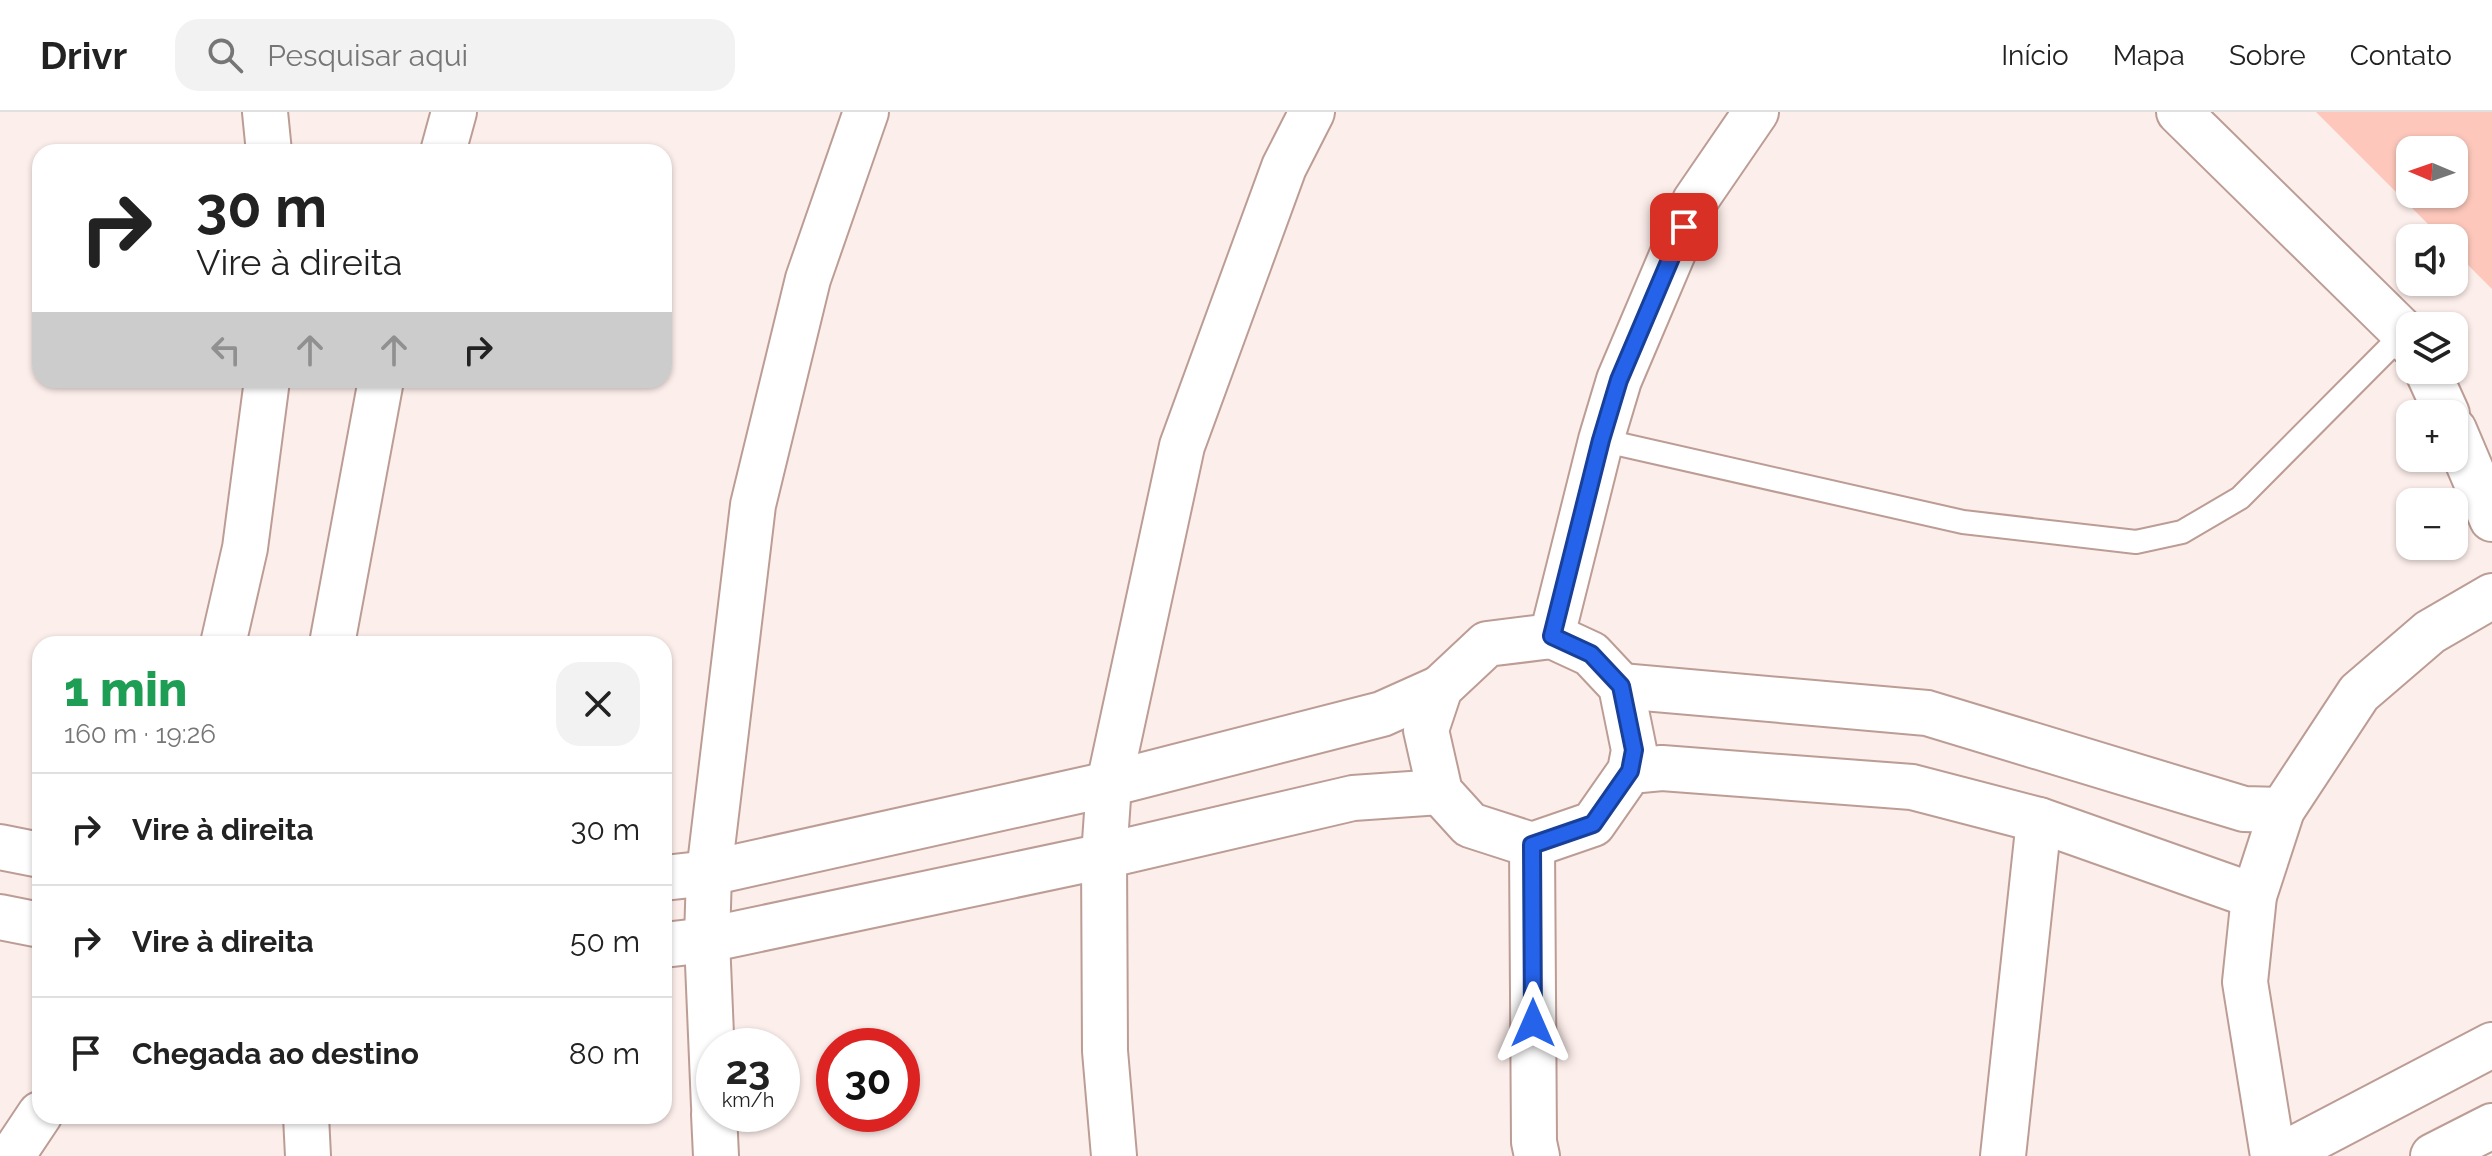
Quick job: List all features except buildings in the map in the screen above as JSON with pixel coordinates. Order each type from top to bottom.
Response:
[{"type":"street","points":[[265,112],[268,144]]},
{"type":"street","points":[[445,144],[454,112]]},
{"type":"street","points":[[711,1028],[707,940],[709,873],[753,505],[808,279],[866,112]]},
{"type":"street","points":[[1114,1156],[1105,1051],[1104,856],[1109,784],[1182,446],[1284,167],[1312,112]]},
{"type":"street","points":[[1552,636],[1619,380],[1695,201],[1756,112]]},
{"type":"street","points":[[2179,112],[2396,327]]},
{"type":"street","points":[[225,636],[245,548],[266,388]]},
{"type":"street","points":[[333,636],[380,388]]},
{"type":"street","points":[[2468,463],[2492,519]]},
{"type":"street","points":[[2273,1156],[2245,982],[2254,896],[2282,810],[2359,693],[2430,632],[2492,596]]},
{"type":"street","points":[[672,877],[709,873],[1109,784],[1382,714],[1440,688],[1487,644],[1552,636],[1591,654],[1621,686],[1634,750],[1630,771],[1593,824],[1532,845],[1470,825],[1440,792],[1426,730],[1440,688]]},
{"type":"street","points":[[1621,686],[1927,713],[2244,809],[2282,810]]},
{"type":"street","points":[[1630,771],[1662,768],[1912,787],[2039,820],[2254,896]]},
{"type":"street","points":[[672,944],[707,940],[1104,856],[1353,798],[1440,792]]},
{"type":"street","points":[[2003,1156],[2039,820]]},
{"type":"street","points":[[1532,845],[1534,1142],[1537,1156]]},
{"type":"street","points":[[0,847],[32,853]]},
{"type":"street","points":[[0,917],[32,923]]},
{"type":"street","points":[[2280,1156],[2492,1045]]},
{"type":"street","points":[[12,1156],[33,1124]]},
{"type":"street","points":[[306,1124],[308,1156]]},
{"type":"street","points":[[2433,1156],[2492,1126]]},
{"type":"street","points":[[715,1132],[716,1156]]},
{"type":"lane","points":[[1601,440],[1963,522],[2136,542],[2182,532],[2240,498],[2396,349]]},
{"type":"shaded area","points":[[2316,112],[2492,112],[2492,289],[2468,265],[2468,224],[2428,224],[2412,208],[2468,208],[2468,136],[2396,136],[2396,192]]},
{"type":"route","points":[[1533,1023],[1532,845],[1593,824],[1630,771],[1634,750],[1621,686],[1591,654],[1552,636],[1619,380],[1684,227]]}]
